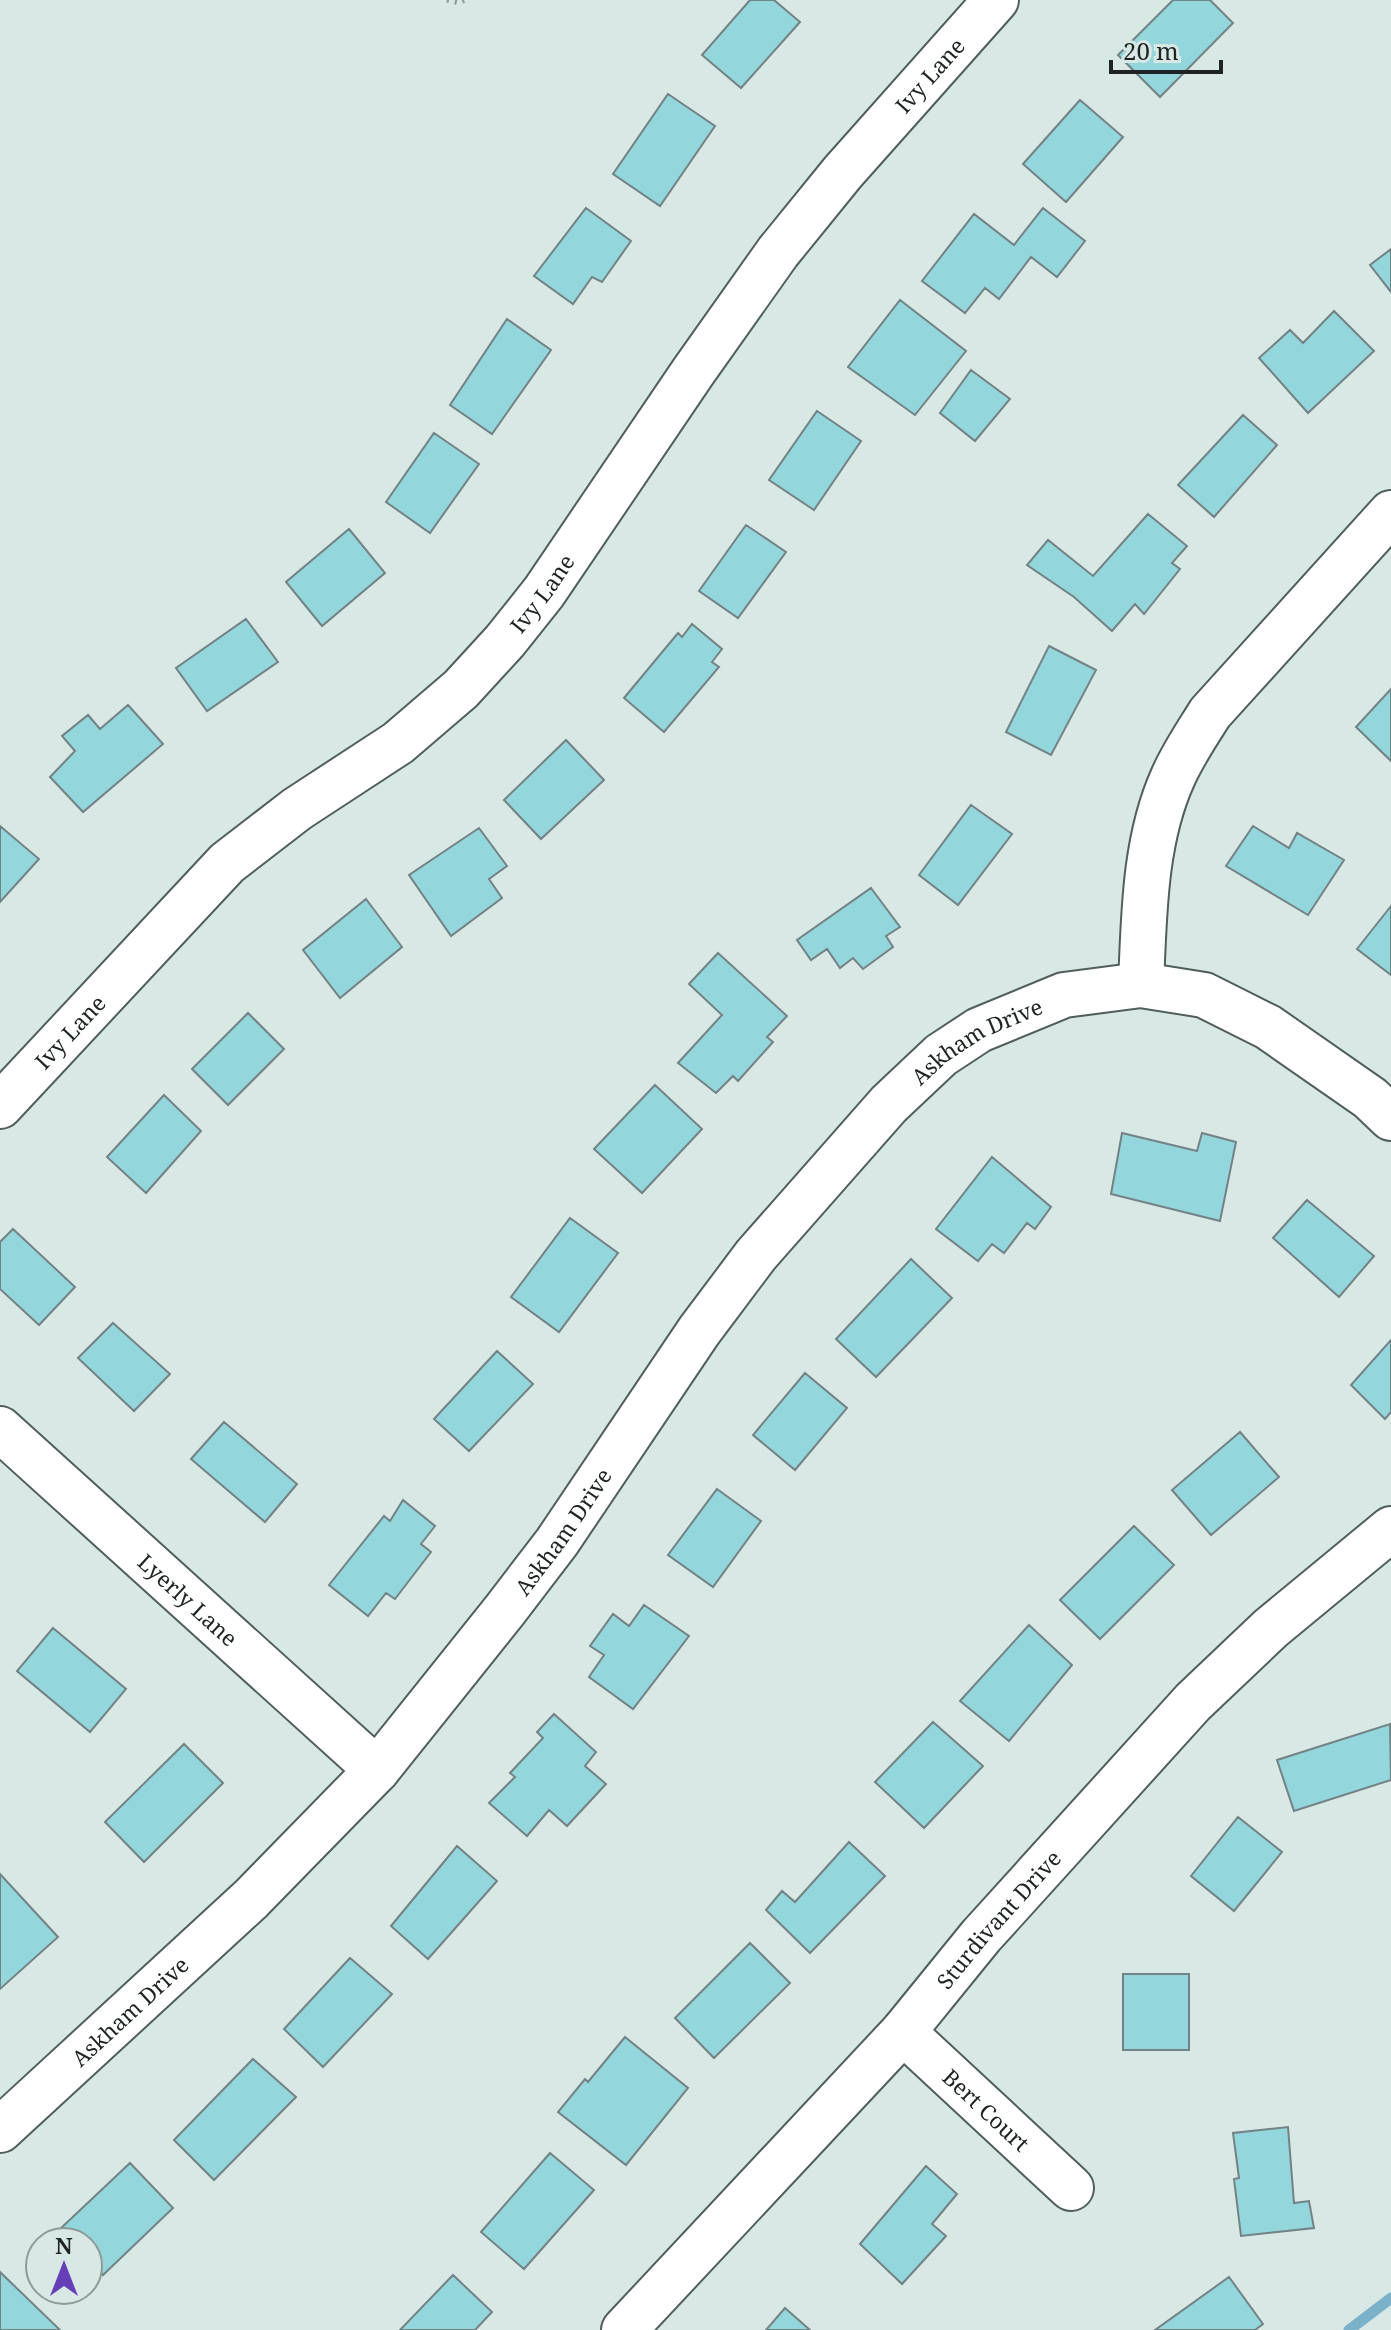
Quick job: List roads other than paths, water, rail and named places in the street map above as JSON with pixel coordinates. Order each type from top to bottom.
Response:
[{"type":"street","name":"Ivy Lane","points":[[0,1106],[227,863],[297,809],[398,743],[461,689],[505,641],[544,592],[778,252],[843,172],[996,0]]},
{"type":"street","points":[[1141,985],[1145,894],[1156,829],[1171,780],[1186,750],[1210,713],[1391,513]]},
{"type":"street","name":"Askham Drive","points":[[0,2130],[251,1899],[377,1770],[557,1542],[699,1331],[756,1255],[889,1104],[941,1055],[979,1030],[1064,995],[1141,985],[1204,995],[1268,1027],[1370,1098],[1391,1118]]},
{"type":"street","name":"Lyerly Lane","points":[[0,1429],[377,1770]]},
{"type":"street","name":"Sturdivant Drive","points":[[624,2330],[903,2032],[981,1936],[1193,1702],[1271,1628],[1385,1545]]},
{"type":"street","name":"Bert Court","points":[[903,2032],[1071,2188]]},
{"type":"waterway","points":[[1349,2330],[1391,2298]]}]
